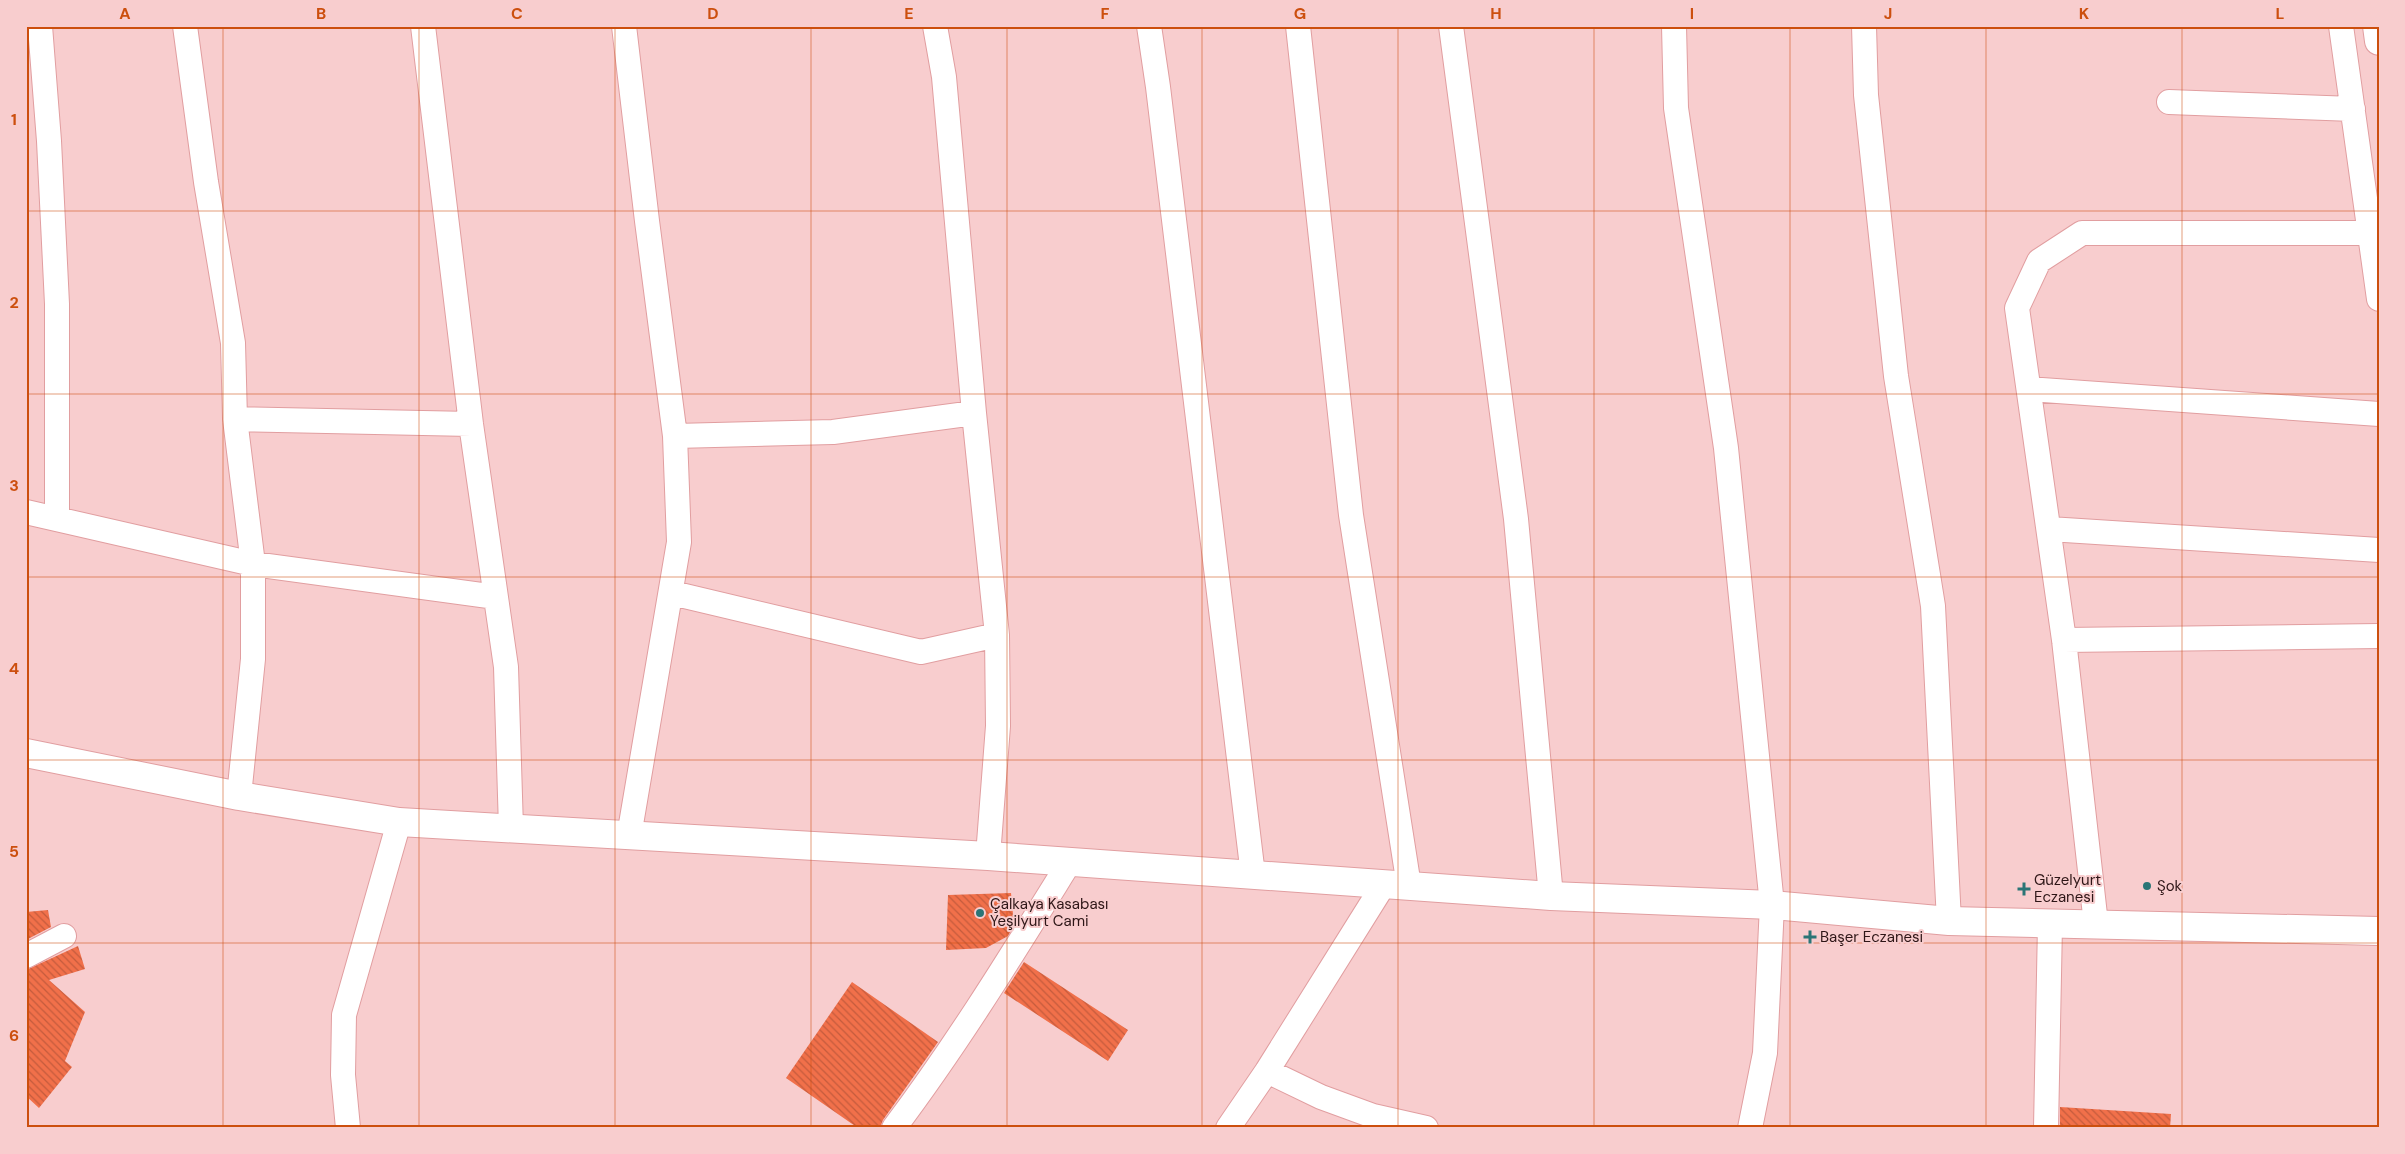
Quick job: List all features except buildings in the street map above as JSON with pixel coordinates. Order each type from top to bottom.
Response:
[{"type":"main road","points":[[2377,26],[2379,38]]},
{"type":"main road","points":[[26,753],[239,796],[399,822],[988,856],[1551,896],[1772,905],[1949,920],[2050,924],[2379,930]]},
{"type":"street","points":[[40,26],[49,141],[57,304],[57,519]]},
{"type":"street","points":[[185,26],[206,182],[233,343],[235,419],[253,564],[253,659],[239,796]]},
{"type":"street","points":[[423,26],[471,424],[506,667],[510,828]]},
{"type":"street","points":[[624,26],[675,436],[679,542],[629,836]]},
{"type":"street","points":[[935,26],[944,77],[974,413],[998,635],[998,726],[988,856]]},
{"type":"street","points":[[1149,26],[1158,87],[1253,875]]},
{"type":"street","points":[[1228,1128],[1396,885],[1351,515],[1298,26]]},
{"type":"street","points":[[1451,26],[1516,519],[1551,896]]},
{"type":"street","points":[[1674,26],[1676,108],[1726,448],[1772,905],[1765,1053],[1750,1128]]},
{"type":"street","points":[[1864,26],[1866,95],[1896,376],[1933,606],[1949,920]]},
{"type":"street","points":[[2341,26],[2379,299]]},
{"type":"street","points":[[2364,26],[2379,38]]},
{"type":"street","points":[[2169,102],[2352,109]]},
{"type":"street","points":[[2096,924],[2064,640],[2017,308],[2039,261],[2082,233],[2370,233]]},
{"type":"street","points":[[2029,389],[2379,414]]},
{"type":"street","points":[[675,436],[833,432],[974,413]]},
{"type":"street","points":[[235,419],[471,424]]},
{"type":"street","points":[[26,512],[253,564],[496,597]]},
{"type":"street","points":[[2049,529],[2379,550]]},
{"type":"street","points":[[672,592],[921,652],[998,635]]},
{"type":"street","points":[[2064,640],[2379,636]]},
{"type":"street","points":[[348,1128],[343,1075],[344,1015],[399,822]]},
{"type":"street","points":[[894,1128],[922,1091],[992,986],[1069,863]]},
{"type":"street","points":[[2046,1128],[2050,924]]},
{"type":"street","points":[[26,956],[64,936]]},
{"type":"street","points":[[1268,1071],[1321,1097],[1373,1116],[1426,1128]]},
{"type":"place","name":"Şok","points":[[2147,886]]},
{"type":"place","name":"Güzelyurt Eczanesi","points":[[2024,889]]},
{"type":"place","name":"Çalkaya Kasabası Yeşilyurt Cami","points":[[980,913]]},
{"type":"place","name":"Başer Eczanesi","points":[[1810,937]]}]
